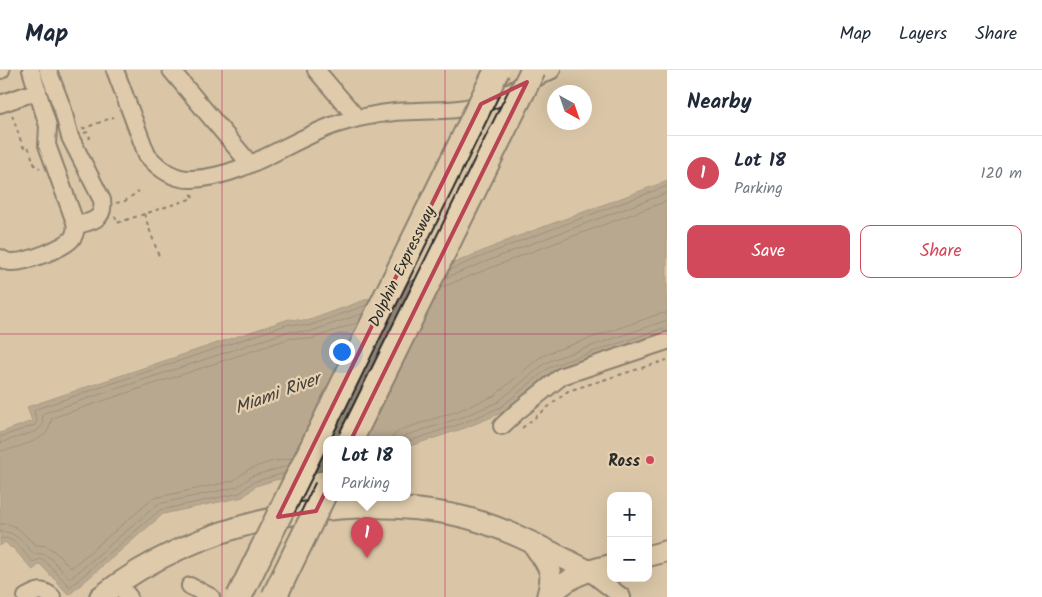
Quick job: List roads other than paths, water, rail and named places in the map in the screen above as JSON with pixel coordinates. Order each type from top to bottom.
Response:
[{"type":"highway","name":"Dolphin Expressway","points":[[238,597],[497,70]]},
{"type":"highway","name":"Dolphin Expressway","points":[[352,436],[533,70]]},
{"type":"highway","points":[[274,597],[323,496]]},
{"type":"main road","points":[[116,592],[151,564],[192,544],[233,529],[288,515],[329,510],[372,508],[424,510],[474,520],[532,542],[587,570]]},
{"type":"main road","points":[[532,542],[548,566],[551,574],[547,597]]},
{"type":"main road","points":[[652,555],[667,551]]},
{"type":"main road","points":[[547,597],[568,580],[587,570],[607,566]]},
{"type":"street","points":[[0,258],[12,262],[20,261],[62,247],[73,237],[76,226],[47,145],[48,126],[31,70]]},
{"type":"street","points":[[48,70],[62,107],[70,137],[94,183],[103,207],[98,217],[76,226]]},
{"type":"street","points":[[115,70],[147,155],[156,166],[165,172],[176,177],[197,179],[218,175],[250,164],[318,130],[357,118],[400,112],[466,108],[495,99],[552,70]]},
{"type":"street","points":[[171,70],[250,164]]},
{"type":"street","points":[[316,70],[357,118]]},
{"type":"street","points":[[5,108],[38,92]]},
{"type":"street","points":[[502,426],[562,376],[667,341]]},
{"type":"street","points":[[587,570],[622,597]]},
{"type":"street","points":[[190,586],[211,597]]},
{"type":"street","points":[[26,597],[38,590],[44,591],[52,597]]},
{"type":"water","name":"Miami River","points":[[667,181],[667,331],[550,373],[504,412],[465,428],[411,446],[411,436],[323,436],[323,471],[275,480],[256,486],[243,497],[163,514],[69,595],[40,564],[33,570],[12,547],[5,542],[0,546],[0,433],[32,421],[27,407],[289,319],[307,321],[373,297],[516,237]]},
{"type":"place","name":"Ross","points":[[650,460]]},
{"type":"place","name":"Lot 18","points":[[367,558]]}]
